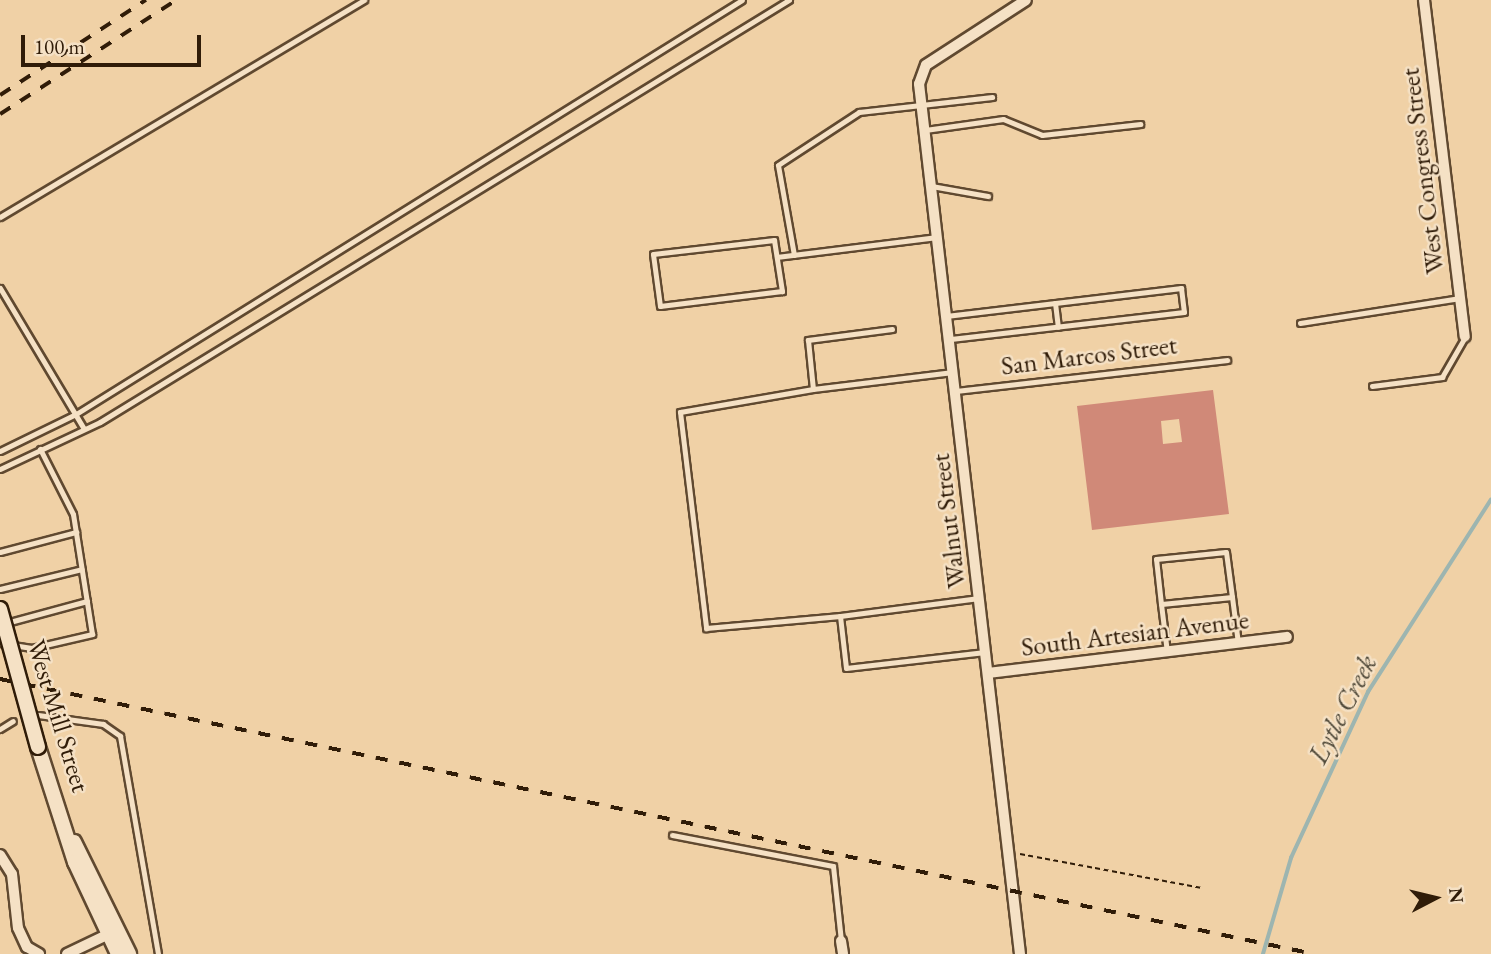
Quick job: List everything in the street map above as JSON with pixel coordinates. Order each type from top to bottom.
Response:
[{"type":"main road","name":"West Mill Street","points":[[0,609],[38,747],[118,954]]},
{"type":"main road","name":"West Mill Street","points":[[71,837],[129,954]]},
{"type":"street","name":"Walnut Street","points":[[1020,954],[919,84],[926,65],[1026,0]]},
{"type":"street","name":"West Congress Street","points":[[1423,0],[1465,337]]},
{"type":"street","name":"South Artesian Avenue","points":[[988,673],[1287,637]]},
{"type":"street","points":[[0,855],[12,874],[18,928],[27,947],[39,954]]},
{"type":"street","points":[[67,954],[110,934]]},
{"type":"street","points":[[841,941],[843,954]]},
{"type":"lane","points":[[0,217],[364,0]]},
{"type":"lane","points":[[0,452],[76,414],[742,0]]},
{"type":"lane","points":[[0,469],[85,429],[789,0]]},
{"type":"lane","points":[[794,255],[778,165],[859,112],[992,97]]},
{"type":"lane","points":[[925,131],[1003,120],[1042,135],[1140,124]]},
{"type":"lane","points":[[931,186],[988,196]]},
{"type":"lane","points":[[776,257],[937,237]]},
{"type":"lane","points":[[774,240],[776,257],[782,291],[660,306],[653,254],[774,240]]},
{"type":"lane","points":[[0,288],[85,429]]},
{"type":"lane","points":[[946,316],[1181,288],[1184,312],[949,340]]},
{"type":"lane","points":[[1300,323],[1460,299]]},
{"type":"lane","points":[[1055,303],[1058,327]]},
{"type":"lane","points":[[813,389],[808,340],[892,329]]},
{"type":"lane","points":[[1372,386],[1442,377],[1465,337]]},
{"type":"lane","name":"San Marcos Street","points":[[955,391],[1227,360]]},
{"type":"lane","points":[[953,372],[813,389],[680,412],[706,628],[840,616],[979,597]]},
{"type":"lane","points":[[0,643],[32,648],[92,634],[76,532],[40,449]]},
{"type":"lane","points":[[0,552],[76,532]]},
{"type":"lane","points":[[1167,652],[1156,559],[1226,552],[1238,643]]},
{"type":"lane","points":[[0,589],[82,569]]},
{"type":"lane","points":[[1161,604],[1232,597]]},
{"type":"lane","points":[[0,625],[87,601]]},
{"type":"lane","points":[[840,616],[846,668],[985,652]]},
{"type":"lane","points":[[38,715],[103,724],[120,736],[158,954]]},
{"type":"lane","points":[[0,729],[13,721]]},
{"type":"lane","points":[[673,835],[833,866],[841,941]]},
{"type":"path","points":[[1008,851],[1202,888]]},
{"type":"building","points":[[1213,390],[1229,514],[1092,530],[1077,406]],"holes":[[[1179,419],[1182,442],[1163,444],[1161,421]]]},
{"type":"waterway","name":"Lytle Creek","points":[[1263,954],[1291,858],[1368,692],[1491,500]]},
{"type":"railway","points":[[0,95],[146,0]]},
{"type":"railway","points":[[0,114],[176,0]]},
{"type":"railway","points":[[0,679],[1314,954]]}]
